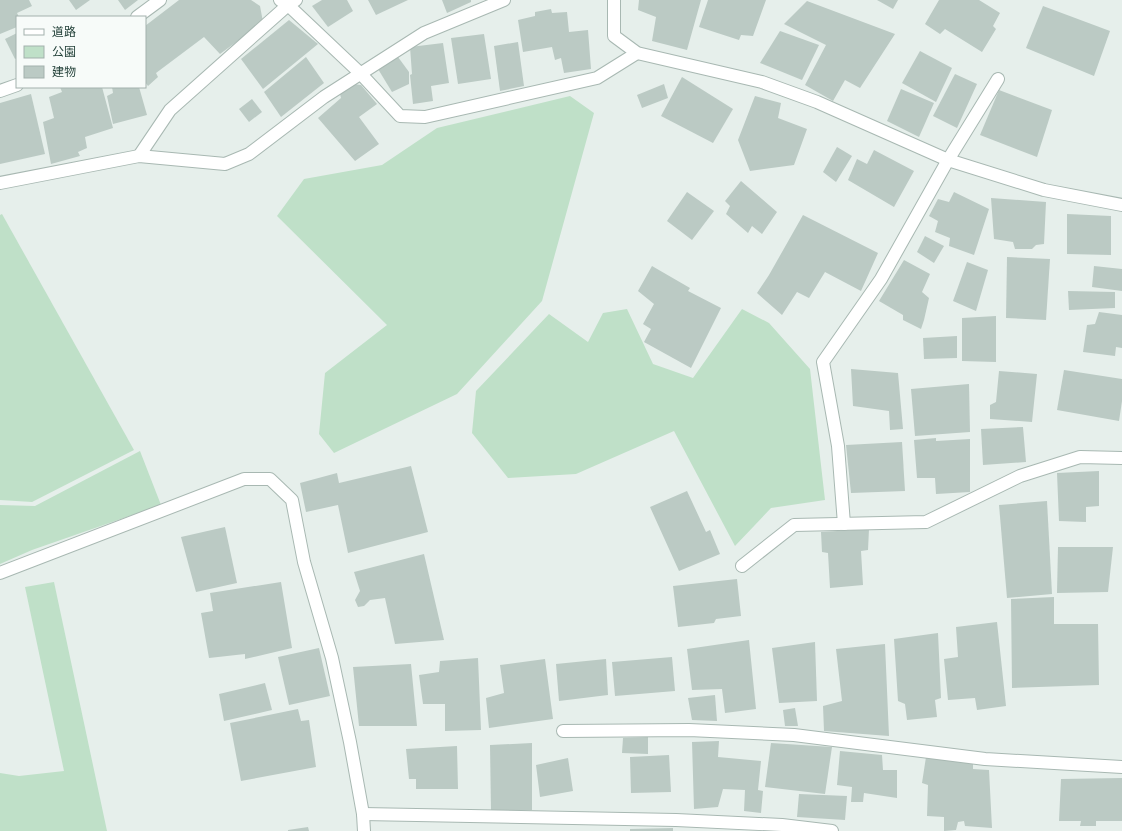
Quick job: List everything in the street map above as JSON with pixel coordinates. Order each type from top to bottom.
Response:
[{"type":"street","points":[[138,16],[160,0]]},
{"type":"street","points":[[0,182],[139,156],[225,164],[249,154],[324,96],[424,33],[504,0]]},
{"type":"street","points":[[614,0],[614,36],[637,53],[762,82],[817,102],[948,160],[1044,190],[1122,205]]},
{"type":"street","points":[[139,156],[170,110],[288,2],[360,73],[400,116],[425,117],[597,78],[637,53]]},
{"type":"street","points":[[844,524],[838,446],[823,362],[881,279],[948,160],[998,79]]},
{"type":"street","points":[[0,91],[16,85]]},
{"type":"street","points":[[742,566],[794,525],[926,522],[1020,476],[1080,457],[1122,458]]},
{"type":"street","points":[[0,573],[244,479],[270,479],[292,500],[304,562],[332,658],[350,742],[363,814],[364,831]]},
{"type":"street","points":[[563,731],[689,730],[794,735],[985,758],[1122,767]]},
{"type":"street","points":[[363,814],[676,820],[782,825],[832,831]]},
{"type":"green space","points":[[570,96],[594,113],[542,301],[457,394],[334,453],[319,434],[325,373],[387,325],[277,216],[304,179],[382,165],[437,128]]},
{"type":"green space","points":[[2,214],[134,450],[32,502],[0,500],[0,215]]},
{"type":"green space","points":[[627,309],[653,364],[693,378],[742,309],[769,323],[810,369],[825,500],[771,508],[735,546],[674,431],[576,474],[508,478],[472,433],[476,391],[549,314],[588,342],[603,313]]},
{"type":"green space","points":[[140,451],[161,505],[32,550],[0,564],[0,505],[35,506]]},
{"type":"green space","points":[[54,582],[107,831],[0,831],[0,773],[19,776],[64,771],[25,587]]},
{"type":"building","points":[[0,0],[29,0],[32,6],[17,13],[18,16],[16,16],[16,27],[0,34]]},
{"type":"building","points":[[69,0],[90,0],[76,10]]},
{"type":"building","points":[[118,0],[138,0],[125,10]]},
{"type":"building","points":[[179,0],[251,0],[260,6],[263,22],[220,54],[204,37],[156,73],[158,77],[148,86],[146,83],[146,25]]},
{"type":"building","points":[[322,0],[347,0],[353,11],[328,27],[312,6]]},
{"type":"building","points":[[368,0],[408,0],[376,15]]},
{"type":"building","points":[[442,0],[471,0],[471,2],[447,13]]},
{"type":"building","points":[[639,0],[701,0],[687,50],[652,41],[656,17],[638,10]]},
{"type":"building","points":[[708,0],[766,0],[753,36],[741,35],[739,40],[699,27]]},
{"type":"building","points":[[877,0],[898,0],[893,9]]},
{"type":"building","points":[[939,0],[979,0],[1000,13],[993,26],[996,29],[982,52],[945,29],[940,34],[925,24]]},
{"type":"building","points":[[807,1],[895,34],[860,88],[845,80],[833,101],[805,85],[826,45],[784,24]]},
{"type":"building","points":[[1043,6],[1110,31],[1094,76],[1026,48]]},
{"type":"building","points":[[551,9],[552,13],[567,12],[569,32],[588,30],[591,69],[564,73],[561,58],[555,60],[552,47],[523,52],[518,20],[535,16],[535,12]]},
{"type":"building","points":[[289,20],[318,44],[263,89],[241,59]]},
{"type":"building","points":[[780,31],[819,45],[802,80],[760,63]]},
{"type":"building","points":[[16,34],[16,58],[15,59],[5,39]]},
{"type":"building","points":[[484,34],[491,79],[458,84],[451,38]]},
{"type":"building","points":[[518,42],[524,86],[500,91],[494,46]]},
{"type":"building","points":[[443,43],[449,83],[431,86],[433,101],[413,104],[410,75],[412,74],[410,47]]},
{"type":"building","points":[[920,51],[952,68],[936,102],[902,83]]},
{"type":"building","points":[[306,57],[324,83],[281,117],[264,92]]},
{"type":"building","points":[[398,57],[409,72],[409,84],[392,92],[378,69]]},
{"type":"building","points":[[955,74],[977,84],[957,128],[933,116]]},
{"type":"building","points":[[682,77],[733,109],[713,143],[661,116]]},
{"type":"building","points":[[354,84],[361,85],[377,104],[359,117],[379,144],[355,161],[318,118],[341,98],[340,94]]},
{"type":"building","points":[[664,84],[668,98],[642,108],[637,95]]},
{"type":"building","points":[[60,88],[102,88],[113,128],[85,137],[87,148],[78,152],[80,156],[51,164],[43,122],[54,118],[49,97],[62,92]]},
{"type":"building","points":[[112,88],[139,88],[147,115],[113,124],[107,96],[113,93]]},
{"type":"building","points":[[901,89],[934,103],[919,137],[887,121]]},
{"type":"building","points":[[999,90],[1052,110],[1037,157],[980,135]]},
{"type":"building","points":[[31,94],[45,154],[0,164],[0,103]]},
{"type":"building","points":[[755,96],[781,103],[778,118],[807,129],[794,165],[750,171],[738,140]]},
{"type":"building","points":[[252,99],[262,112],[249,122],[239,109]]},
{"type":"building","points":[[837,147],[852,156],[836,182],[823,172]]},
{"type":"building","points":[[874,150],[914,171],[894,207],[848,180],[857,159],[867,164]]},
{"type":"building","points":[[741,181],[777,212],[762,234],[752,226],[748,233],[726,214],[730,206],[725,201]]},
{"type":"building","points":[[687,192],[714,211],[692,240],[667,221]]},
{"type":"building","points":[[954,192],[989,209],[974,255],[949,246],[950,238],[935,232],[938,221],[929,216],[938,199],[949,202]]},
{"type":"building","points":[[991,198],[1046,202],[1044,244],[1036,245],[1032,249],[1015,249],[1013,242],[994,239]]},
{"type":"building","points":[[1067,214],[1111,216],[1111,255],[1067,254]]},
{"type":"building","points":[[803,215],[878,253],[861,291],[825,272],[809,298],[797,292],[782,315],[757,293]]},
{"type":"building","points":[[925,236],[944,246],[934,263],[917,252]]},
{"type":"building","points":[[1007,257],[1050,259],[1046,320],[1006,318]]},
{"type":"building","points":[[904,260],[930,274],[922,292],[929,298],[921,329],[903,320],[903,315],[879,301]]},
{"type":"building","points":[[967,262],[988,270],[976,311],[953,301]]},
{"type":"building","points":[[652,266],[690,288],[688,291],[721,308],[691,368],[644,342],[651,329],[643,324],[654,304],[638,291]]},
{"type":"building","points":[[1094,266],[1122,269],[1122,291],[1092,287]]},
{"type":"building","points":[[1068,291],[1115,292],[1115,308],[1069,310]]},
{"type":"building","points":[[1099,312],[1122,315],[1122,348],[1116,347],[1115,356],[1083,352],[1087,325],[1095,324]]},
{"type":"building","points":[[996,316],[996,362],[962,361],[962,318]]},
{"type":"building","points":[[957,336],[957,358],[924,359],[923,338]]},
{"type":"building","points":[[851,369],[898,373],[903,429],[890,430],[889,411],[853,406]]},
{"type":"building","points":[[1064,370],[1122,379],[1122,401],[1119,421],[1057,410]]},
{"type":"building","points":[[999,371],[1037,374],[1032,422],[990,419],[990,405],[996,402]]},
{"type":"building","points":[[969,384],[970,432],[915,436],[911,389]]},
{"type":"building","points":[[1023,427],[1026,462],[983,465],[981,429]]},
{"type":"building","points":[[936,438],[936,441],[970,439],[970,492],[936,494],[935,478],[917,478],[914,440]]},
{"type":"building","points":[[902,442],[905,491],[851,493],[846,445]]},
{"type":"building","points":[[411,466],[428,532],[348,553],[338,505],[306,512],[300,483],[337,473],[339,483]]},
{"type":"building","points":[[1099,471],[1099,506],[1086,507],[1086,522],[1059,521],[1057,473]]},
{"type":"building","points":[[687,491],[706,532],[710,530],[720,554],[679,571],[650,507]]},
{"type":"building","points":[[1047,501],[1052,594],[1007,598],[999,505]]},
{"type":"building","points":[[225,527],[237,583],[196,592],[181,537]]},
{"type":"building","points":[[869,529],[868,550],[861,551],[863,585],[830,588],[828,553],[822,552],[821,532]]},
{"type":"building","points":[[1058,547],[1113,547],[1108,592],[1057,593]]},
{"type":"building","points":[[424,554],[444,640],[395,644],[385,598],[370,600],[364,606],[358,607],[355,600],[360,591],[354,572]]},
{"type":"building","points":[[737,579],[741,616],[716,619],[714,623],[678,627],[673,586]]},
{"type":"building","points":[[281,582],[292,648],[245,659],[245,654],[209,658],[201,613],[213,611],[210,593]]},
{"type":"building","points":[[1054,597],[1054,624],[1098,624],[1099,685],[1012,688],[1011,599]]},
{"type":"building","points":[[997,622],[1006,706],[977,710],[975,698],[948,700],[944,659],[958,657],[956,627]]},
{"type":"building","points":[[938,633],[941,698],[935,700],[937,717],[907,720],[905,704],[898,701],[894,639]]},
{"type":"building","points":[[749,640],[756,709],[725,713],[722,689],[692,690],[687,649]]},
{"type":"building","points":[[815,642],[817,701],[779,703],[772,648]]},
{"type":"building","points":[[885,644],[889,736],[824,731],[823,706],[842,701],[836,649]]},
{"type":"building","points":[[319,648],[330,696],[289,705],[278,657]]},
{"type":"building","points":[[672,657],[675,691],[615,696],[612,662]]},
{"type":"building","points":[[478,658],[481,730],[445,731],[445,704],[423,704],[419,675],[439,672],[440,661]]},
{"type":"building","points":[[545,659],[553,719],[489,728],[486,698],[504,693],[500,665]]},
{"type":"building","points":[[606,659],[608,695],[559,701],[556,664]]},
{"type":"building","points":[[411,664],[417,726],[359,726],[353,667]]},
{"type":"building","points":[[265,683],[272,710],[224,721],[219,694]]},
{"type":"building","points":[[715,695],[717,721],[692,720],[688,698]]},
{"type":"building","points":[[795,708],[798,726],[785,726],[783,710]]},
{"type":"building","points":[[298,709],[301,721],[309,720],[316,767],[241,781],[230,723]]},
{"type":"building","points":[[648,737],[648,754],[622,753],[623,738]]},
{"type":"building","points":[[719,741],[718,757],[761,761],[758,790],[763,791],[761,813],[744,811],[745,790],[723,789],[718,807],[694,809],[692,742]]},
{"type":"building","points":[[532,743],[532,810],[491,811],[490,745]]},
{"type":"building","points":[[771,743],[832,747],[825,794],[765,787]]},
{"type":"building","points":[[457,746],[458,789],[416,789],[416,779],[409,779],[406,749]]},
{"type":"building","points":[[840,751],[882,755],[883,770],[897,770],[897,798],[864,793],[863,802],[851,802],[852,787],[837,785]]},
{"type":"building","points":[[669,755],[671,792],[631,793],[630,757]]},
{"type":"building","points":[[926,757],[973,761],[973,769],[989,770],[992,828],[965,826],[964,821],[958,822],[956,830],[944,831],[944,817],[927,816],[928,785],[922,783]]},
{"type":"building","points":[[568,758],[573,791],[540,797],[536,765]]},
{"type":"building","points":[[1122,778],[1122,821],[1096,821],[1096,826],[1080,826],[1081,821],[1059,821],[1061,779]]},
{"type":"building","points":[[799,794],[847,796],[845,820],[797,817]]},
{"type":"building","points":[[308,827],[309,831],[288,831],[288,830]]},
{"type":"building","points":[[673,828],[673,831],[630,831],[630,829]]}]
